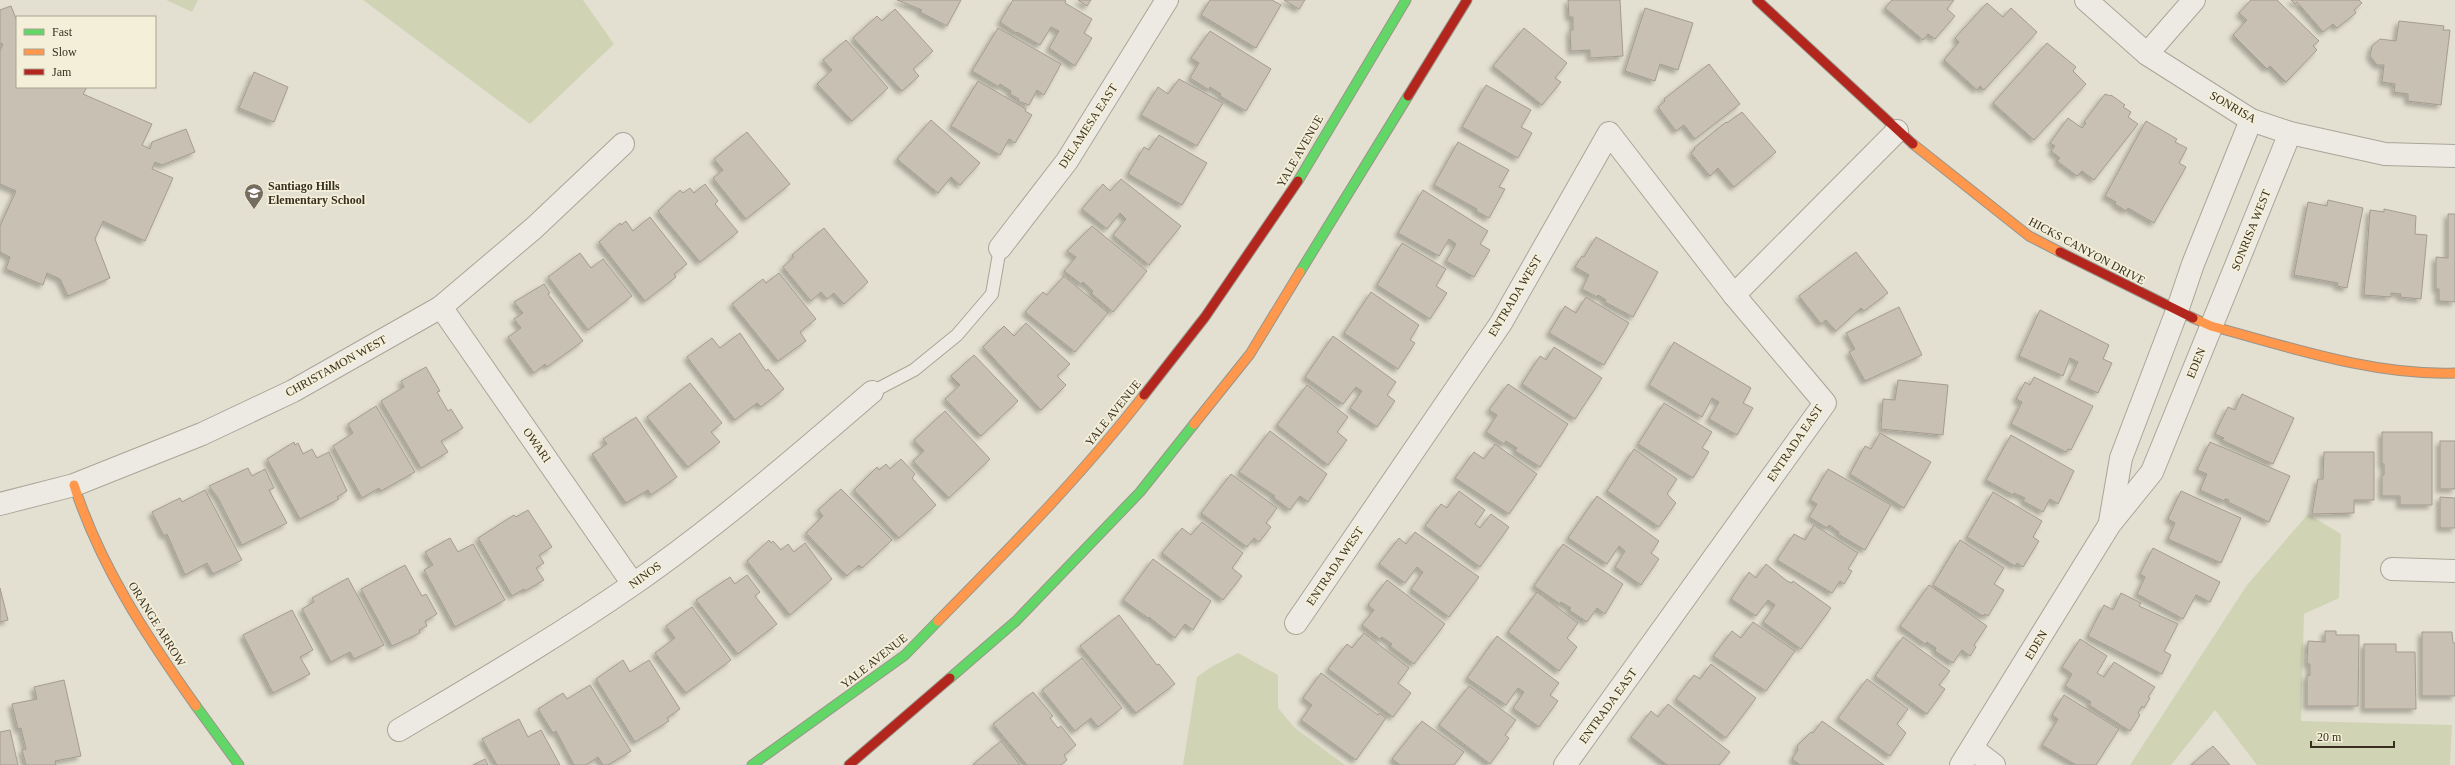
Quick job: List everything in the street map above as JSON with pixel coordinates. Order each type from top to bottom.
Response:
[{"type":"main road","name":"YALE AVENUE","points":[[752,765],[905,655],[1017,541],[1113,434],[1205,317],[1285,202],[1406,0]]},
{"type":"main road","points":[[849,765],[1016,620],[1149,480],[1250,354],[1467,0]]},
{"type":"main road","name":"HICKS CANYON DRIVE","points":[[1757,0],[1897,131],[2029,236],[2177,311],[2211,326],[2327,358],[2428,374],[2455,373]]},
{"type":"main road","name":"ORANGE ARROW","points":[[74,485],[86,522],[102,557],[158,653],[240,765]]},
{"type":"street","name":"DELAMESA EAST","points":[[1000,248],[1067,161],[1168,0]]},
{"type":"street","name":"SONRISA","points":[[2086,0],[2147,54],[2251,120],[2290,133],[2385,154],[2455,156]]},
{"type":"street","points":[[2147,54],[2194,0]]},
{"type":"street","points":[[2177,311],[2193,264],[2251,120]]},
{"type":"street","points":[[1734,295],[1897,131]]},
{"type":"street","name":"ENTRADA WEST","points":[[1296,623],[1501,323],[1609,133],[1734,295]]},
{"type":"street","name":"SONRISA WEST","points":[[2211,326],[2290,133]]},
{"type":"street","name":"CHRISTAMON WEST","points":[[0,504],[74,485],[202,434],[293,391],[441,306],[534,228],[623,144]]},
{"type":"street","name":"ENTRADA EAST","points":[[1566,765],[1825,403],[1734,295]]},
{"type":"street","name":"OWARI","points":[[441,306],[634,584]]},
{"type":"street","name":"EDEN","points":[[2110,524],[2121,458],[2177,311]]},
{"type":"street","name":"EDEN","points":[[1967,757],[2110,524],[2152,472],[2211,326]]},
{"type":"street","name":"NINOS","points":[[399,730],[563,632],[634,584],[745,502],[872,392]]},
{"type":"street","points":[[2392,570],[2455,571]]},
{"type":"street","points":[[1967,757],[1994,765]]},
{"type":"lane","points":[[872,392],[914,370],[957,334],[992,294],[1000,248]]},
{"type":"green space","points":[[166,0],[198,0],[192,12]]},
{"type":"green space","points":[[363,0],[583,0],[614,44],[530,124]]},
{"type":"green space","points":[[2308,514],[2341,534],[2339,598],[2304,614],[2301,721],[2452,725],[2450,765],[2257,765],[2215,710],[2171,765],[2130,765],[2247,585]]},
{"type":"green space","points":[[1238,653],[1278,675],[1278,708],[1295,728],[1345,765],[1183,765],[1197,677],[1211,667]]},
{"type":"building","points":[[897,0],[961,0],[947,26],[920,12],[922,10]]},
{"type":"building","points":[[1013,0],[1064,0],[1066,1],[1065,3],[1092,19],[1084,33],[1092,38],[1075,66],[1049,48],[1059,31],[1051,27],[1040,45],[1017,32],[1016,33],[1000,22]]},
{"type":"building","points":[[1078,0],[1091,0],[1087,6]]},
{"type":"building","points":[[1210,0],[1272,0],[1281,5],[1256,48],[1201,15]]},
{"type":"building","points":[[1284,0],[1305,0],[1299,9]]},
{"type":"building","points":[[1568,0],[1620,0],[1623,56],[1590,58],[1590,50],[1571,51],[1570,30],[1573,30],[1573,17],[1569,17]]},
{"type":"building","points":[[1892,0],[1954,0],[1947,9],[1955,16],[1935,39],[1928,34],[1923,40],[1885,8]]},
{"type":"building","points":[[2251,0],[2277,0],[2319,41],[2313,46],[2317,50],[2286,82],[2270,66],[2267,69],[2233,35],[2247,20],[2239,13]]},
{"type":"building","points":[[2291,0],[2359,0],[2362,3],[2354,10],[2356,13],[2337,28],[2333,24],[2323,32],[2297,2],[2295,4]]},
{"type":"building","points":[[1987,3],[2003,17],[2011,8],[2037,32],[1984,90],[1980,86],[1977,90],[1944,60],[1959,42],[1955,38]]},
{"type":"building","points":[[11,6],[16,18],[16,88],[86,88],[83,94],[152,124],[142,145],[150,149],[152,142],[186,129],[195,152],[162,165],[155,162],[152,169],[173,178],[145,241],[103,221],[95,239],[110,278],[68,296],[60,279],[47,273],[43,285],[6,269],[10,257],[0,252],[0,226],[16,191],[0,184],[0,51],[3,44],[0,43],[0,10]]},
{"type":"building","points":[[1645,8],[1693,23],[1678,70],[1660,64],[1655,81],[1625,71]]},
{"type":"building","points":[[895,9],[933,51],[913,69],[919,76],[902,91],[853,38],[877,16],[882,21]]},
{"type":"building","points":[[2399,21],[2444,26],[2443,30],[2450,30],[2441,105],[2408,101],[2408,94],[2394,92],[2395,84],[2382,82],[2384,65],[2377,65],[2370,56],[2372,46],[2380,39],[2396,41]]},
{"type":"building","points":[[998,28],[1061,64],[1044,95],[1037,90],[1029,105],[1018,101],[1019,99],[1010,94],[1011,91],[1000,84],[999,87],[972,71]]},
{"type":"building","points":[[1524,28],[1567,63],[1555,78],[1561,82],[1542,105],[1493,66]]},
{"type":"building","points":[[1210,31],[1271,69],[1246,111],[1220,96],[1221,94],[1210,87],[1209,90],[1190,78],[1199,63],[1191,58]]},
{"type":"building","points":[[846,40],[888,88],[852,121],[817,84],[832,70],[823,60]]},
{"type":"building","points":[[2047,43],[2076,67],[2073,71],[2086,84],[2034,140],[1993,103]]},
{"type":"building","points":[[1709,64],[1740,104],[1695,139],[1684,125],[1676,131],[1658,107],[1665,101],[1664,99]]},
{"type":"building","points":[[254,72],[288,87],[274,122],[239,108]]},
{"type":"building","points":[[1179,79],[1223,103],[1197,146],[1141,115],[1158,87],[1168,94]]},
{"type":"building","points":[[978,81],[1026,109],[1025,111],[1032,115],[1015,143],[1009,139],[1000,155],[951,126]]},
{"type":"building","points":[[1486,85],[1531,110],[1521,127],[1532,133],[1518,158],[1462,127]]},
{"type":"building","points":[[2105,94],[2111,95],[2125,105],[2123,107],[2131,112],[2128,117],[2138,124],[2094,180],[2082,171],[2077,176],[2057,161],[2060,158],[2051,151],[2055,146],[2050,143],[2068,118],[2082,128],[2086,123],[2084,122]]},
{"type":"building","points":[[1742,112],[1776,152],[1734,187],[1718,168],[1710,176],[1691,153],[1695,149],[1694,148],[1726,122],[1727,123]]},
{"type":"building","points":[[931,120],[980,163],[960,185],[951,177],[938,193],[897,159]]},
{"type":"building","points":[[2146,121],[2177,139],[2175,142],[2187,148],[2179,163],[2186,167],[2154,223],[2128,208],[2126,211],[2115,204],[2116,202],[2105,196]]},
{"type":"building","points":[[747,132],[790,184],[746,219],[713,178],[723,170],[714,159]]},
{"type":"building","points":[[1159,135],[1207,163],[1182,205],[1128,174],[1144,147],[1149,150]]},
{"type":"building","points":[[1458,142],[1509,170],[1499,187],[1505,189],[1489,218],[1476,211],[1477,209],[1434,185]]},
{"type":"building","points":[[1121,179],[1181,226],[1149,265],[1113,235],[1126,219],[1120,213],[1107,229],[1082,209],[1103,184],[1110,191]]},
{"type":"building","points":[[705,184],[718,201],[715,204],[738,232],[700,262],[658,211],[680,190],[683,193],[690,188],[694,193]]},
{"type":"building","points":[[1423,190],[1488,231],[1480,244],[1490,250],[1474,277],[1446,261],[1456,244],[1449,239],[1439,256],[1398,233]]},
{"type":"building","points":[[2328,200],[2363,208],[2347,288],[2337,286],[2338,283],[2294,275],[2308,202],[2327,206]]},
{"type":"building","points":[[2384,209],[2416,216],[2415,234],[2427,235],[2421,299],[2400,297],[2401,294],[2391,293],[2391,297],[2364,295],[2370,210],[2384,212]]},
{"type":"building","points":[[2448,214],[2455,214],[2455,302],[2439,301],[2439,289],[2436,289],[2436,257],[2448,258]]},
{"type":"building","points":[[650,217],[687,264],[674,274],[676,277],[645,301],[599,242],[620,223],[621,225],[626,221],[633,231]]},
{"type":"building","points":[[1092,226],[1147,271],[1113,312],[1091,293],[1093,291],[1083,282],[1081,284],[1064,271],[1076,257],[1067,251]]},
{"type":"building","points":[[824,228],[868,282],[844,304],[834,293],[827,299],[821,292],[811,301],[783,267],[794,257],[792,255]]},
{"type":"building","points":[[1596,237],[1658,272],[1633,317],[1605,302],[1606,300],[1598,295],[1597,297],[1582,289],[1589,275],[1575,267],[1582,256],[1584,257]]},
{"type":"building","points":[[1402,243],[1446,269],[1436,286],[1447,293],[1430,319],[1377,285]]},
{"type":"building","points":[[1856,252],[1888,293],[1864,311],[1861,308],[1836,331],[1826,320],[1821,324],[1799,296]]},
{"type":"building","points":[[580,253],[591,268],[603,259],[632,296],[588,330],[548,277]]},
{"type":"building","points":[[779,273],[816,319],[800,332],[806,341],[778,361],[732,304],[763,279],[766,283]]},
{"type":"building","points":[[1064,276],[1108,313],[1075,352],[1025,312],[1043,292],[1047,295]]},
{"type":"building","points":[[544,284],[550,293],[548,294],[583,341],[547,367],[545,364],[534,373],[508,337],[521,328],[514,319],[523,313],[514,302]]},
{"type":"building","points":[[1371,292],[1419,325],[1410,340],[1415,343],[1398,369],[1344,333]]},
{"type":"building","points":[[1586,297],[1629,323],[1604,365],[1549,333],[1565,306],[1576,313]]},
{"type":"building","points":[[1899,307],[1922,355],[1865,381],[1849,352],[1855,349],[1846,333]]},
{"type":"building","points":[[2040,310],[2109,345],[2103,359],[2112,363],[2098,393],[2069,380],[2078,362],[2070,358],[2063,376],[2019,356]]},
{"type":"building","points":[[1026,323],[1070,364],[1057,376],[1066,385],[1041,410],[983,347],[1004,326],[1014,336]]},
{"type":"building","points":[[740,333],[766,371],[768,369],[784,389],[761,407],[757,403],[735,420],[687,357],[712,338],[720,348]]},
{"type":"building","points":[[1333,336],[1396,382],[1387,395],[1395,401],[1377,427],[1350,408],[1362,391],[1356,387],[1343,404],[1305,377]]},
{"type":"building","points":[[1674,342],[1751,388],[1743,403],[1753,408],[1737,435],[1709,419],[1719,402],[1712,398],[1702,417],[1649,385]]},
{"type":"building","points":[[1554,347],[1602,378],[1575,419],[1522,384],[1540,356],[1546,360]]},
{"type":"building","points":[[974,355],[1018,401],[981,436],[945,399],[960,385],[951,376]]},
{"type":"building","points":[[426,367],[440,391],[437,392],[448,411],[451,409],[463,428],[441,441],[448,452],[421,468],[381,401],[404,387],[401,381]]},
{"type":"building","points":[[2034,377],[2093,406],[2071,450],[2068,449],[2066,452],[2011,424],[2022,402],[2016,399],[2025,382],[2030,385]]},
{"type":"building","points":[[1898,380],[1948,385],[1943,435],[1881,429],[1883,399],[1895,400]]},
{"type":"building","points":[[690,383],[722,423],[711,432],[720,442],[688,467],[647,417]]},
{"type":"building","points":[[1508,384],[1568,424],[1540,467],[1515,451],[1517,448],[1506,441],[1504,444],[1486,432],[1497,415],[1489,410]]},
{"type":"building","points":[[1307,385],[1348,417],[1337,432],[1347,440],[1328,465],[1277,425]]},
{"type":"building","points":[[2242,394],[2294,418],[2273,464],[2222,440],[2224,438],[2215,434],[2228,407],[2235,410]]},
{"type":"building","points":[[1664,403],[1712,432],[1702,448],[1709,452],[1693,478],[1638,444]]},
{"type":"building","points":[[376,406],[415,472],[381,491],[379,488],[362,498],[333,446],[353,433],[348,424]]},
{"type":"building","points":[[945,411],[990,459],[949,498],[913,461],[924,451],[914,440]]},
{"type":"building","points":[[636,417],[677,477],[651,495],[648,490],[626,503],[592,454],[607,444],[603,439]]},
{"type":"building","points":[[1270,431],[1327,474],[1308,502],[1300,496],[1290,510],[1273,497],[1275,496],[1239,472]]},
{"type":"building","points":[[2382,432],[2432,432],[2432,505],[2400,505],[2400,496],[2382,496],[2382,475],[2384,475],[2384,464],[2382,464]]},
{"type":"building","points":[[1880,433],[1931,462],[1904,508],[1850,474],[1865,446],[1871,449]]},
{"type":"building","points":[[2011,435],[2074,471],[2058,504],[2050,499],[2043,512],[2023,501],[2025,498],[2014,493],[2013,495],[1986,480]]},
{"type":"building","points":[[2440,441],[2455,441],[2455,489],[2440,489]]},
{"type":"building","points":[[294,442],[295,445],[298,443],[303,454],[312,449],[317,458],[329,452],[347,491],[337,497],[339,499],[300,519],[267,459]]},
{"type":"building","points":[[2210,442],[2290,476],[2269,522],[2228,502],[2229,500],[2225,499],[2224,501],[2200,490],[2207,474],[2197,470]]},
{"type":"building","points":[[1495,444],[1537,474],[1509,514],[1455,478],[1474,452],[1484,459]]},
{"type":"building","points":[[1634,449],[1677,479],[1667,494],[1676,503],[1659,527],[1607,491]]},
{"type":"building","points":[[2324,452],[2374,452],[2374,500],[2354,500],[2354,513],[2312,514],[2318,479],[2323,479]]},
{"type":"building","points":[[901,459],[915,474],[912,478],[936,505],[899,538],[854,490],[877,467],[879,470],[886,464],[890,469]]},
{"type":"building","points":[[248,468],[252,476],[265,469],[274,488],[269,490],[287,523],[242,545],[218,498],[209,486]]},
{"type":"building","points":[[1828,469],[1891,505],[1865,550],[1838,534],[1839,532],[1829,525],[1827,528],[1809,517],[1817,504],[1810,500]]},
{"type":"building","points":[[1231,474],[1277,508],[1266,523],[1271,527],[1259,542],[1254,538],[1247,547],[1201,513]]},
{"type":"building","points":[[841,489],[892,540],[862,568],[859,565],[847,576],[806,533],[823,516],[818,510]]},
{"type":"building","points":[[205,490],[242,560],[213,574],[207,563],[185,575],[167,534],[164,536],[152,512],[180,498],[182,502]]},
{"type":"building","points":[[1459,491],[1485,510],[1475,524],[1480,528],[1491,514],[1509,527],[1480,567],[1425,526],[1441,504],[1447,508]]},
{"type":"building","points":[[2181,491],[2241,518],[2221,563],[2168,539],[2175,523],[2168,519]]},
{"type":"building","points":[[1993,492],[2042,521],[2033,537],[2039,541],[2023,567],[2017,563],[2015,566],[1967,537]]},
{"type":"building","points":[[1597,496],[1659,541],[1651,553],[1659,559],[1641,585],[1615,567],[1625,551],[1619,546],[1607,564],[1568,538]]},
{"type":"building","points":[[2440,497],[2455,498],[2455,528],[2440,528]]},
{"type":"building","points":[[528,510],[552,547],[539,555],[544,563],[536,568],[544,580],[525,591],[524,589],[512,596],[478,538],[514,515],[516,517]]},
{"type":"building","points":[[1202,522],[1243,553],[1232,568],[1242,576],[1223,600],[1162,553],[1182,528],[1191,535]]},
{"type":"building","points":[[1814,525],[1858,553],[1848,569],[1852,571],[1844,584],[1840,581],[1832,593],[1777,560],[1794,534],[1805,540]]},
{"type":"building","points":[[1415,532],[1479,577],[1449,617],[1411,589],[1423,572],[1417,567],[1405,583],[1379,564],[1399,538],[1406,544]]},
{"type":"building","points":[[450,538],[458,552],[473,544],[505,600],[455,627],[424,570],[433,565],[425,552]]},
{"type":"building","points":[[769,540],[771,543],[773,541],[781,550],[788,544],[794,552],[805,543],[832,579],[790,615],[747,561]]},
{"type":"building","points":[[1960,540],[2004,568],[1994,584],[2004,590],[1988,616],[1985,614],[1983,616],[1933,585]]},
{"type":"building","points":[[1563,544],[1623,584],[1605,614],[1597,608],[1587,622],[1569,610],[1571,608],[1561,602],[1560,604],[1534,586]]},
{"type":"building","points":[[2153,548],[2220,582],[2210,602],[2196,595],[2183,619],[2137,594],[2145,577],[2140,574]]},
{"type":"building","points":[[1153,559],[1211,601],[1193,630],[1185,624],[1175,638],[1149,617],[1148,618],[1123,600]]},
{"type":"building","points":[[1766,564],[1787,581],[1792,583],[1793,581],[1831,608],[1801,649],[1763,622],[1775,605],[1768,600],[1756,616],[1731,599],[1749,572],[1756,578]]},
{"type":"building","points":[[405,565],[422,596],[426,594],[437,614],[425,621],[427,626],[419,630],[420,633],[392,646],[361,589]]},
{"type":"building","points":[[747,575],[760,592],[755,596],[777,624],[738,654],[696,600],[730,577],[735,584]]},
{"type":"building","points":[[348,578],[384,645],[354,659],[350,652],[331,662],[302,609],[314,602],[312,598]]},
{"type":"building","points":[[1387,580],[1445,624],[1414,664],[1390,646],[1392,644],[1382,637],[1380,639],[1362,625],[1374,610],[1368,605]]},
{"type":"building","points":[[1929,585],[1987,626],[1974,645],[1976,647],[1970,656],[1962,650],[1953,663],[1935,651],[1936,648],[1927,642],[1925,644],[1900,626]]},
{"type":"building","points":[[0,588],[8,620],[0,622]]},
{"type":"building","points":[[1537,592],[1578,623],[1567,638],[1577,647],[1559,671],[1508,632]]},
{"type":"building","points":[[2121,593],[2141,603],[2139,606],[2178,624],[2164,651],[2171,655],[2162,674],[2088,636],[2104,605],[2113,610]]},
{"type":"building","points":[[692,607],[731,660],[686,693],[655,653],[675,638],[666,626]]},
{"type":"building","points":[[292,610],[313,650],[300,657],[310,674],[273,693],[243,635]]},
{"type":"building","points":[[1119,615],[1157,665],[1159,664],[1175,684],[1136,713],[1080,646]]},
{"type":"building","points":[[1753,622],[1795,651],[1766,691],[1713,656],[1732,631],[1741,638]]},
{"type":"building","points":[[2325,631],[2336,631],[2336,635],[2359,635],[2358,706],[2307,706],[2307,676],[2310,675],[2310,664],[2307,664],[2308,641],[2325,642]]},
{"type":"building","points":[[2422,632],[2452,632],[2453,643],[2455,643],[2455,696],[2422,696]]},
{"type":"building","points":[[1364,633],[1409,668],[1398,683],[1411,693],[1393,717],[1328,669],[1347,644],[1352,648]]},
{"type":"building","points":[[1497,636],[1559,683],[1550,695],[1558,701],[1539,727],[1513,708],[1524,692],[1518,688],[1506,705],[1467,678]]},
{"type":"building","points":[[1903,637],[1950,671],[1939,685],[1945,689],[1927,714],[1875,676]]},
{"type":"building","points":[[2080,639],[2107,656],[2097,673],[2104,677],[2114,662],[2155,687],[2148,697],[2150,698],[2144,708],[2142,706],[2138,713],[2140,715],[2130,731],[2089,705],[2091,702],[2065,686],[2072,674],[2062,667]]},
{"type":"building","points":[[2364,644],[2396,644],[2396,652],[2415,652],[2416,709],[2364,709]]},
{"type":"building","points":[[1082,658],[1122,708],[1098,727],[1091,718],[1075,731],[1042,690]]},
{"type":"building","points":[[623,660],[630,672],[649,660],[680,709],[667,718],[669,721],[635,742],[596,679]]},
{"type":"building","points":[[1711,664],[1756,698],[1726,738],[1676,699],[1694,675],[1700,679]]},
{"type":"building","points":[[1321,673],[1378,715],[1379,713],[1386,718],[1356,760],[1301,720],[1312,705],[1303,698]]},
{"type":"building","points":[[1867,679],[1908,709],[1897,724],[1906,733],[1890,756],[1838,718]]},
{"type":"building","points":[[64,680],[81,756],[55,761],[56,765],[26,765],[22,750],[26,749],[21,728],[18,729],[12,704],[37,699],[34,687]]},
{"type":"building","points":[[590,685],[631,751],[608,765],[603,765],[598,757],[586,765],[574,765],[556,731],[553,733],[538,709],[563,693],[567,699]]},
{"type":"building","points":[[1469,686],[1516,720],[1505,735],[1509,738],[1490,764],[1439,725]]},
{"type":"building","points":[[1033,692],[1053,716],[1050,718],[1058,728],[1061,726],[1076,745],[1064,755],[1067,760],[1061,765],[1027,765],[993,724]]},
{"type":"building","points":[[2064,695],[2119,729],[2096,765],[2076,765],[2042,745],[2058,719],[2052,715]]},
{"type":"building","points":[[1668,704],[1730,752],[1719,765],[1667,765],[1631,737],[1651,711],[1658,717]]},
{"type":"building","points":[[519,719],[528,737],[541,730],[560,765],[497,765],[482,739]]},
{"type":"building","points":[[1422,721],[1464,752],[1454,765],[1400,765],[1392,759]]},
{"type":"building","points":[[1822,721],[1884,765],[1800,765],[1792,759],[1798,750],[1797,746],[1811,732],[1813,733]]},
{"type":"building","points":[[10,730],[18,765],[0,765],[0,732]]},
{"type":"building","points":[[1001,741],[1020,765],[973,765],[977,761]]},
{"type":"building","points":[[2213,746],[2230,765],[2191,765]]},
{"type":"building","points":[[485,759],[488,765],[473,765]]},
{"type":"traffic: fast","points":[[1298,181],[1406,0]]},
{"type":"traffic: fast","points":[[1300,272],[1408,96]]},
{"type":"traffic: fast","points":[[950,678],[1016,621],[1140,492],[1194,424]]},
{"type":"traffic: fast","points":[[752,765],[905,655],[938,621]]},
{"type":"traffic: fast","points":[[196,706],[239,765]]},
{"type":"traffic: slow","points":[[1913,144],[2029,236],[2060,252]]},
{"type":"traffic: slow","points":[[1194,424],[1250,354],[1300,272]]},
{"type":"traffic: slow","points":[[2193,318],[2211,326],[2301,351],[2363,365],[2424,373],[2455,373]]},
{"type":"traffic: slow","points":[[938,621],[1071,482],[1144,395]]},
{"type":"traffic: slow","points":[[74,485],[97,544],[126,600],[160,654],[196,706]]},
{"type":"traffic: jam","points":[[1408,96],[1467,0]]},
{"type":"traffic: jam","points":[[1757,0],[1913,144]]},
{"type":"traffic: jam","points":[[1144,395],[1205,317],[1298,181]]},
{"type":"traffic: jam","points":[[2060,252],[2193,318]]},
{"type":"traffic: jam","points":[[849,765],[950,678]]},
{"type":"place","name":"Santiago Hills Elementary School","points":[[254,210]]}]
